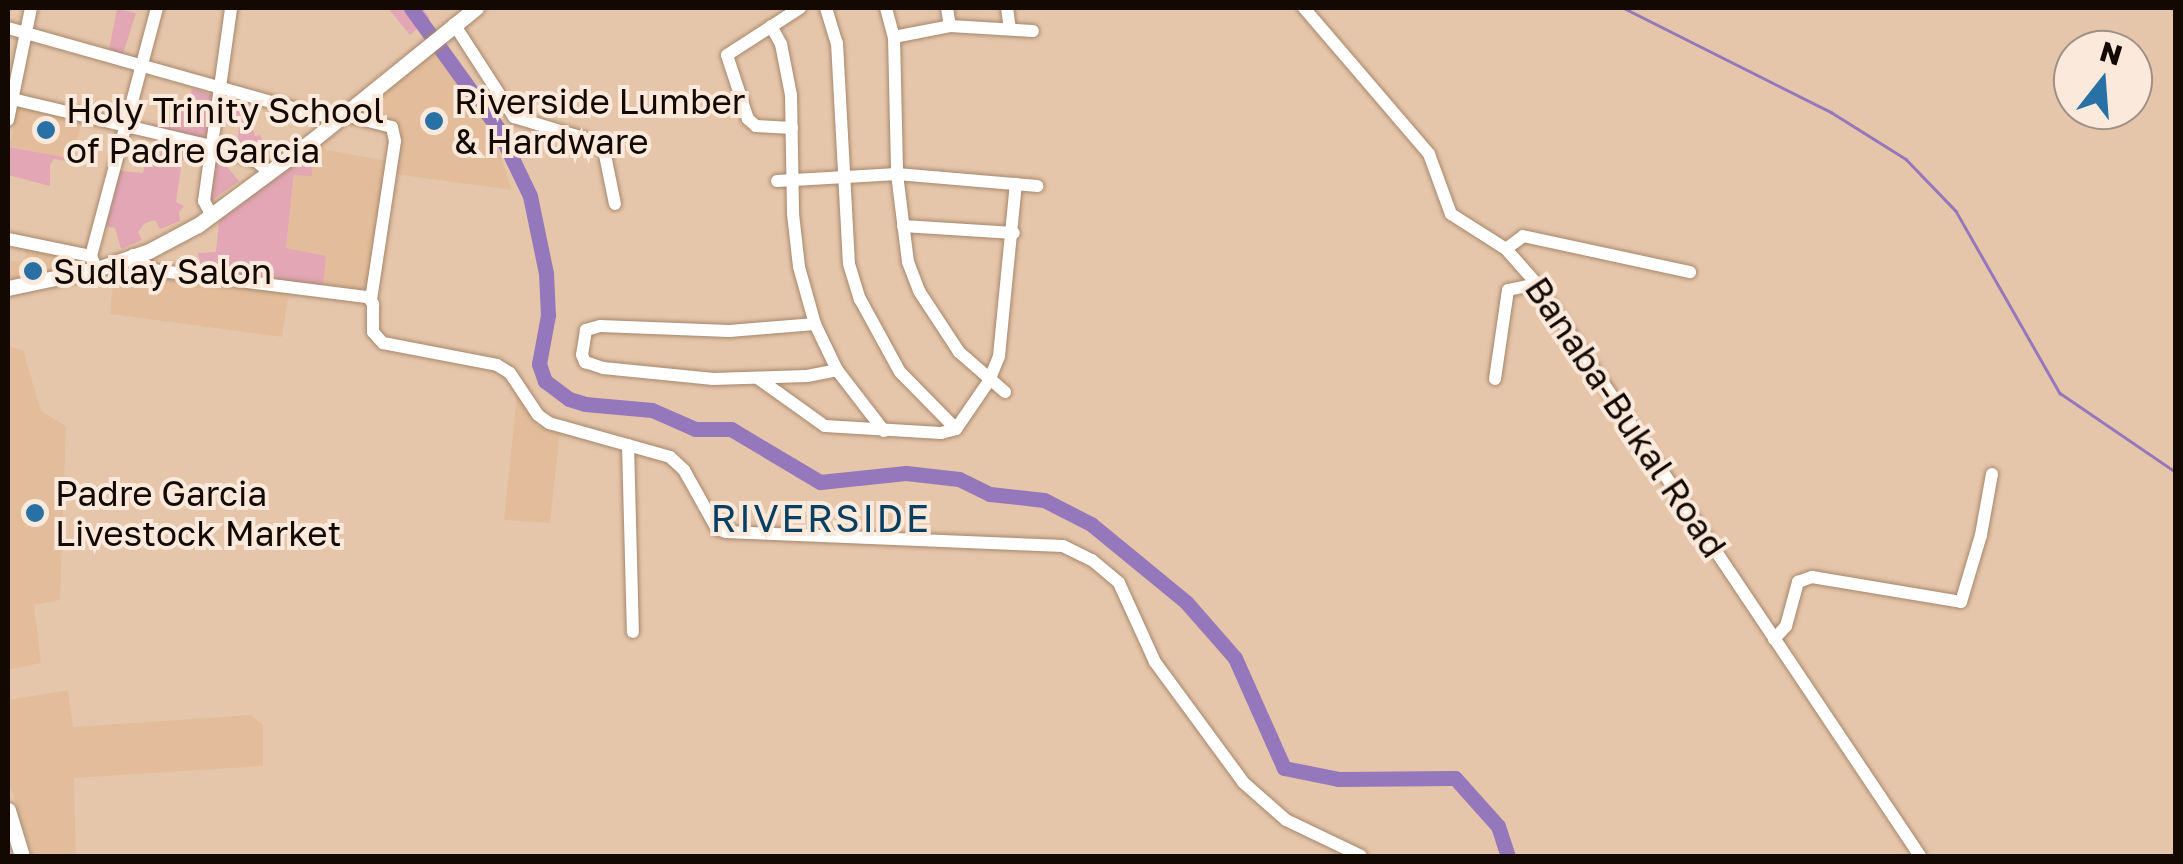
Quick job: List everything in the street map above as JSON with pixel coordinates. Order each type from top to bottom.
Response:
[{"type":"main road","points":[[8,288],[94,262],[134,255],[210,214],[476,8]]},
{"type":"main road","points":[[8,810],[22,856]]},
{"type":"street","points":[[8,120],[31,8]]},
{"type":"street","points":[[8,240],[94,262],[156,8]]},
{"type":"street","points":[[210,214],[204,201],[231,8]]},
{"type":"street","points":[[792,128],[756,126],[748,120],[727,55],[800,8]]},
{"type":"street","points":[[826,8],[837,44],[841,174],[849,264],[860,299],[900,372],[956,429]]},
{"type":"street","points":[[886,8],[894,37],[897,174],[903,226],[919,291],[959,352],[1005,392]]},
{"type":"street","points":[[946,8],[950,26]]},
{"type":"street","points":[[1007,8],[1010,29]]},
{"type":"street","name":"Banaba-Bukal Road","points":[[1304,8],[1429,154],[1451,214],[1506,249],[1537,284],[1920,856]]},
{"type":"street","points":[[771,26],[786,65],[799,268],[815,324],[837,370],[884,431]]},
{"type":"street","points":[[894,37],[950,26],[1032,31]]},
{"type":"street","points":[[450,27],[514,117],[534,127],[586,140],[604,150],[615,204]]},
{"type":"street","points":[[8,28],[222,90],[396,130],[370,299],[374,332],[383,343],[497,365],[513,376],[538,415],[550,423],[677,463],[717,529],[726,532],[1063,546],[1092,560],[1119,583],[1155,662],[1244,782],[1286,820],[1361,856]]},
{"type":"street","points":[[10,98],[211,146],[269,171]]},
{"type":"street","points":[[777,181],[841,174],[897,174],[1037,186]]},
{"type":"street","points":[[956,429],[988,381],[999,356],[1016,184]]},
{"type":"street","points":[[903,226],[1014,233]]},
{"type":"street","points":[[1506,249],[1524,236],[1690,272]]},
{"type":"street","points":[[134,255],[153,270],[370,299]]},
{"type":"street","points":[[1495,379],[1508,290],[1537,284]]},
{"type":"street","points":[[815,324],[730,331],[600,326],[586,330],[583,340],[586,362],[604,368],[713,380],[837,370]]},
{"type":"street","points":[[759,379],[825,426],[884,431],[956,429]]},
{"type":"street","points":[[628,445],[633,632]]},
{"type":"street","points":[[1774,639],[1786,626],[1798,582],[1812,576],[1961,602],[1981,534],[1992,474]]},
{"type":"shaded area","points":[[388,8],[422,8],[430,18],[410,35]]},
{"type":"shaded area","points":[[117,9],[136,13],[123,54],[109,50]]},
{"type":"shaded area","name":"Riverside Lumber & Hardware","points":[[436,51],[492,131],[512,190],[395,174],[402,126],[366,117],[360,111]]},
{"type":"shaded area","points":[[192,88],[213,95],[208,140],[154,126],[160,120],[177,122],[181,107],[189,107]]},
{"type":"shaded area","points":[[224,98],[244,103],[255,136],[260,135],[269,153],[266,160],[237,149],[239,127],[221,122]]},
{"type":"shaded area","name":"Holy Trinity School of Padre Garcia","points":[[19,104],[82,119],[73,161],[9,146]]},
{"type":"shaded area","points":[[166,138],[206,151],[203,166],[187,157],[182,161],[176,202],[184,206],[179,212],[180,221],[160,229],[155,220],[145,223],[138,232],[142,240],[121,249],[115,228],[105,226],[120,171],[143,173],[146,161],[157,163]]},
{"type":"shaded area","points":[[321,143],[327,150],[387,161],[370,292],[323,285],[325,256],[286,248],[296,164]]},
{"type":"shaded area","points":[[10,147],[67,158],[54,159],[50,164],[50,186],[8,175]]},
{"type":"shaded area","points":[[311,151],[312,176],[294,175],[286,248],[326,256],[323,285],[202,273],[198,253],[216,252],[219,221]]},
{"type":"shaded area","points":[[217,155],[239,181],[211,201],[208,192]]},
{"type":"shaded area","points":[[26,248],[56,253],[53,273],[8,279],[8,261],[25,261]]},
{"type":"shaded area","points":[[114,273],[289,292],[282,337],[110,314]]},
{"type":"shaded area","name":"Padre Garcia Livestock Market","points":[[8,346],[23,350],[41,411],[66,426],[60,600],[34,605],[41,663],[8,670]]},
{"type":"shaded area","points":[[517,394],[537,426],[560,431],[550,523],[504,520]]},
{"type":"shaded area","points":[[68,690],[73,727],[251,715],[263,725],[263,766],[74,778],[76,856],[33,856],[8,779],[8,700]]},
{"type":"waterway","points":[[411,8],[497,127],[530,196],[546,273],[548,315],[539,364],[545,381],[569,399],[585,404],[652,410],[695,429],[731,429],[820,482],[906,473],[959,479],[990,494],[1044,500],[1091,524],[1186,602],[1235,658],[1284,768],[1338,779],[1455,778],[1498,826],[1508,856]]},
{"type":"waterway","points":[[1624,8],[1831,112],[1906,159],[1956,211],[2060,393],[2176,472]]},
{"type":"place","name":"Riverside Lumber & Hardware","points":[[434,121]]},
{"type":"place","name":"Holy Trinity School of Padre Garcia","points":[[46,130]]},
{"type":"place","name":"Sudlay Salon","points":[[33,271]]},
{"type":"place","name":"Padre Garcia Livestock Market","points":[[35,513]]},
{"type":"district","name":"RIVERSIDE","points":[[821,518]]}]
